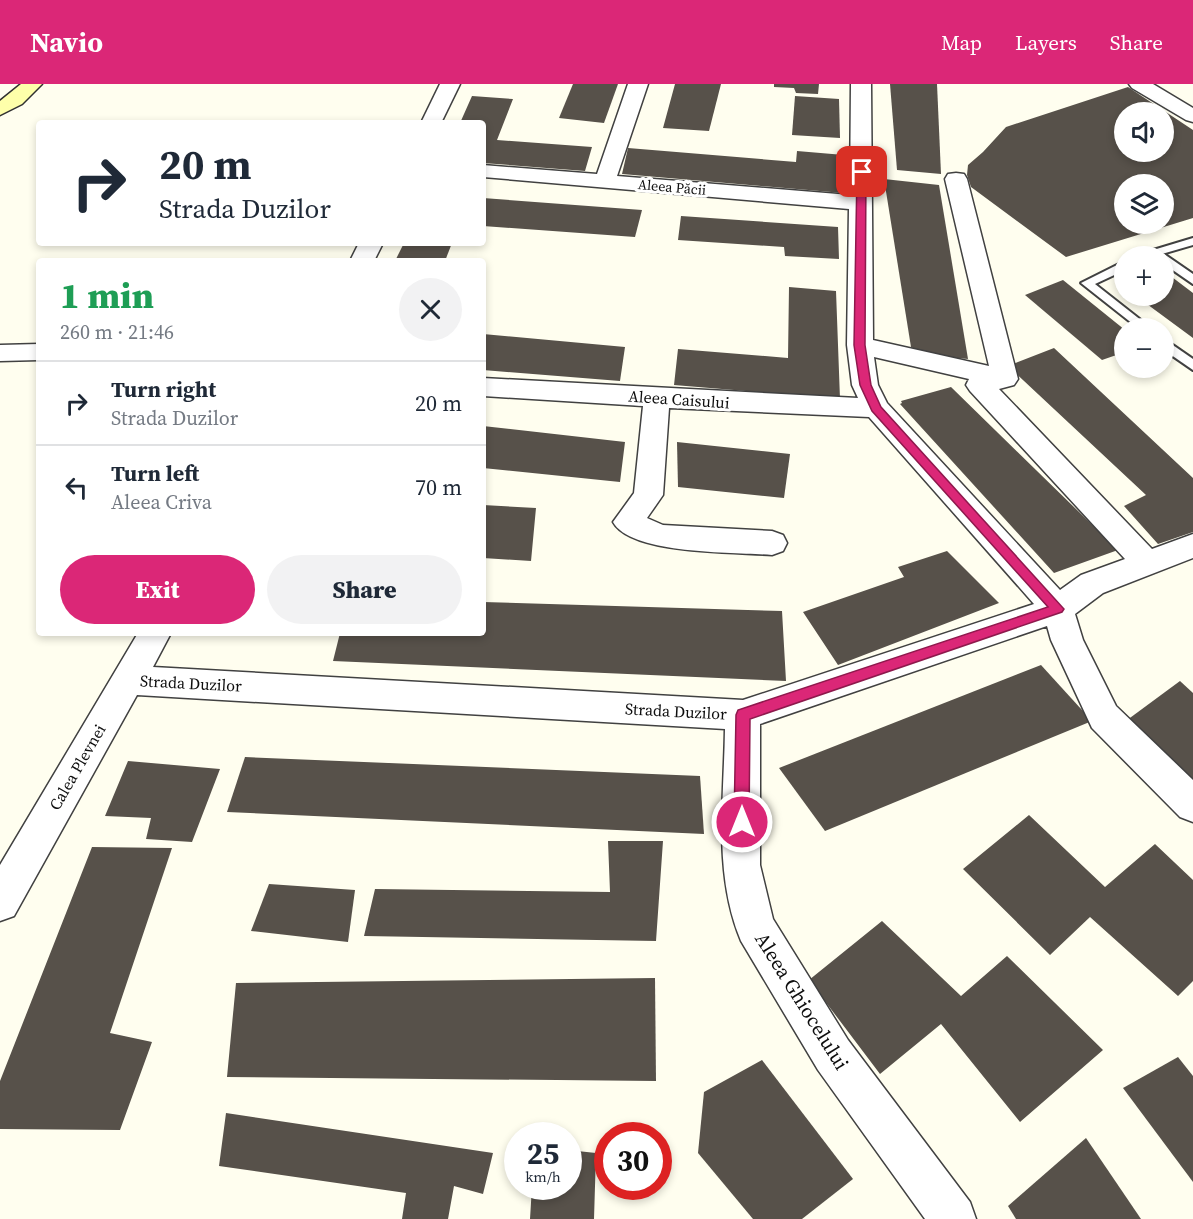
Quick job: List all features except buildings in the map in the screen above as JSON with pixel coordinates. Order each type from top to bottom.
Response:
[{"type":"street","points":[[0,109],[15,100],[32,84]]},
{"type":"street","points":[[432,120],[450,84]]},
{"type":"street","points":[[605,181],[638,84]]},
{"type":"street","points":[[861,84],[860,345],[865,385],[876,408],[1058,609],[1067,640],[1104,717],[1193,805]]},
{"type":"street","points":[[1138,84],[1193,116]]},
{"type":"street","name":"Aleea Păcii","points":[[486,171],[862,203]]},
{"type":"street","points":[[956,179],[1005,379]]},
{"type":"street","points":[[860,345],[1005,379]]},
{"type":"street","points":[[0,353],[36,352]]},
{"type":"street","points":[[1005,379],[979,384],[1148,563]]},
{"type":"street","name":"Aleea Caisului","points":[[486,387],[657,396],[759,405],[876,408]]},
{"type":"street","points":[[657,396],[648,495],[628,522],[659,536],[772,543]]},
{"type":"street","name":"Strada Duzilor","points":[[128,680],[743,715],[1058,609],[1092,584],[1193,546]]},
{"type":"street","name":"Calea Plevnei","points":[[0,902],[153,636]]},
{"type":"street","name":"Aleea Ghiocelului","points":[[743,715],[741,865],[755,927],[833,1055],[953,1219]]},
{"type":"lane","points":[[1174,248],[1193,240]]},
{"type":"lane","points":[[1174,268],[1193,280]]},
{"type":"lane","points":[[1114,271],[1087,284],[1114,304]]},
{"type":"lane","points":[[1116,306],[1132,318]]},
{"type":"lane","points":[[1174,352],[1193,366]]},
{"type":"route","points":[[742,822],[743,715],[1058,609],[876,408],[865,385],[860,345],[862,172]]}]
